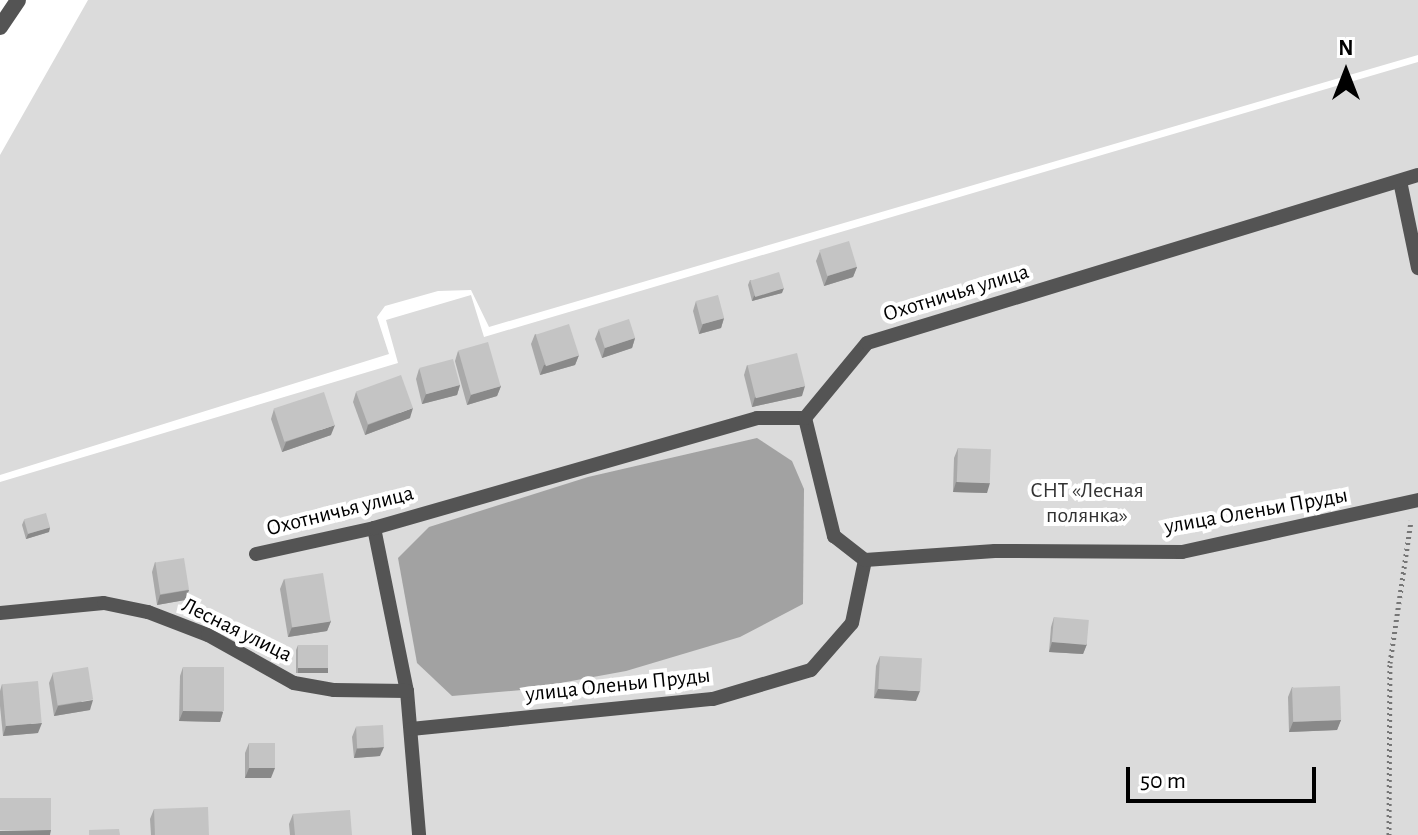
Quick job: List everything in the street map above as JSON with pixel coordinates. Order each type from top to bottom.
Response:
[{"type":"street","points":[[0,27],[18,0]]},
{"type":"lane","name":"Охотничья улица","points":[[256,554],[374,528],[757,418],[805,418],[867,343],[1418,175]]},
{"type":"lane","points":[[1400,181],[1418,268]]},
{"type":"lane","points":[[805,418],[834,536],[865,560]]},
{"type":"lane","name":"улица Оленьи Пруды","points":[[411,729],[713,699],[811,670],[852,623],[865,560],[995,551],[1182,552],[1415,502]]},
{"type":"lane","points":[[374,528],[407,691],[419,835]]},
{"type":"lane","name":"Лесная улица","points":[[0,613],[71,604],[118,606],[208,635],[294,683],[334,690],[407,691]]},
{"type":"path","points":[[1389,835],[1390,663],[1410,554],[1415,502]]},
{"type":"green space","points":[[88,0],[1418,0],[1418,55],[489,327],[471,290],[438,291],[385,306],[377,317],[389,354],[0,475],[0,155]]},
{"type":"green space","name":"СНТ «Лесная полянка»","points":[[1418,62],[1418,835],[0,835],[0,482],[398,363],[386,320],[471,295],[484,337]]},
{"type":"shaded area","points":[[757,438],[792,461],[804,489],[803,604],[740,637],[626,671],[522,690],[452,696],[417,663],[398,558],[429,527],[588,477]]},
{"type":"building","points":[[849,241],[857,267],[827,276],[819,250]]},
{"type":"building","points":[[779,272],[784,288],[755,297],[750,281]]},
{"type":"building","points":[[718,295],[724,318],[702,324],[696,301]]},
{"type":"building","points":[[629,319],[635,338],[605,348],[599,329]]},
{"type":"building","points":[[569,324],[579,355],[546,366],[536,335]]},
{"type":"building","points":[[488,342],[501,386],[471,395],[458,351]]},
{"type":"building","points":[[797,353],[805,386],[756,398],[748,365]]},
{"type":"building","points":[[453,359],[460,385],[426,394],[419,368]]},
{"type":"building","points":[[401,375],[413,408],[368,424],[356,391]]},
{"type":"building","points":[[324,392],[335,425],[284,442],[274,408]]},
{"type":"building","points":[[958,448],[991,449],[990,483],[957,482]]},
{"type":"building","points":[[46,513],[50,527],[28,534],[24,519]]},
{"type":"building","points":[[184,558],[189,590],[160,594],[155,563]]},
{"type":"building","points":[[323,573],[331,621],[292,627],[284,579]]},
{"type":"building","points":[[1054,617],[1089,620],[1087,645],[1052,642]]},
{"type":"building","points":[[298,645],[328,645],[328,668],[298,668]]},
{"type":"building","points":[[880,656],[922,658],[920,691],[878,689]]},
{"type":"building","points":[[88,667],[93,700],[58,705],[52,673]]},
{"type":"building","points":[[183,667],[224,667],[224,711],[183,711]]},
{"type":"building","points":[[38,681],[42,723],[6,726],[2,684]]},
{"type":"building","points":[[1340,686],[1341,720],[1293,722],[1292,688]]},
{"type":"building","points":[[383,725],[384,747],[357,748],[356,726]]},
{"type":"building","points":[[249,743],[275,743],[275,768],[249,768]]},
{"type":"building","points":[[0,798],[51,798],[51,830],[0,830]]},
{"type":"building","points":[[208,807],[209,835],[155,835],[154,809]]},
{"type":"building","points":[[350,810],[352,835],[295,835],[293,814]]},
{"type":"building","points":[[119,829],[120,835],[89,835],[89,830]]}]
